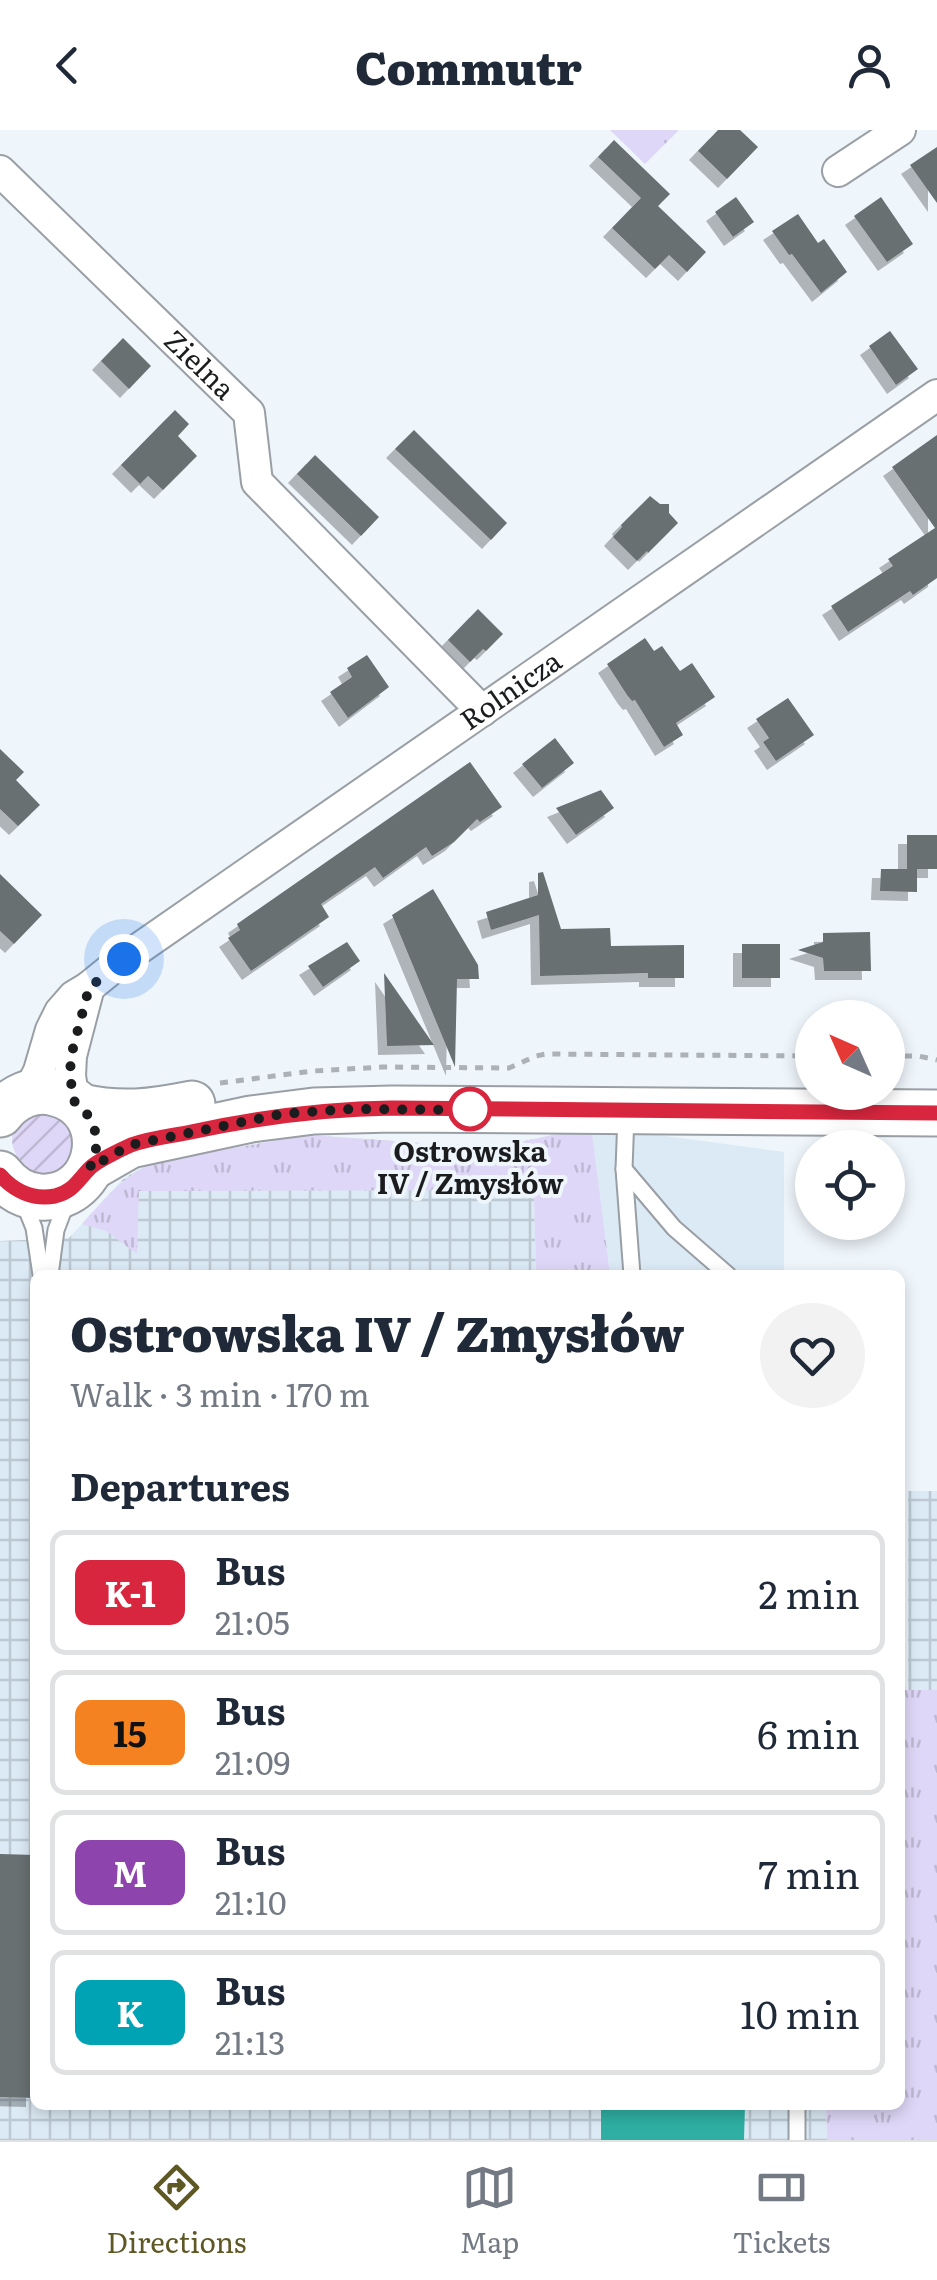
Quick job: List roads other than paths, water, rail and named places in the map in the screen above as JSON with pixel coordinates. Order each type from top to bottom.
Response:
[{"type":"main road","points":[[10,1103],[47,1091],[108,1113],[150,1112],[313,1085],[795,1087]]},
{"type":"main road","points":[[905,1088],[937,1088]]},
{"type":"main road","points":[[77,1104],[92,1122],[96,1140],[96,1150],[81,1179]]},
{"type":"main road","points":[[9,1182],[44,1197],[81,1179],[130,1145],[251,1119],[314,1111],[392,1108],[937,1113]]},
{"type":"street","points":[[838,171],[900,130]]},
{"type":"street","name":"Zielna","points":[[0,171],[249,413],[257,482],[482,711]]},
{"type":"street","name":"Rolnicza","points":[[10,1103],[39,1072],[60,1012],[109,969],[937,395]]},
{"type":"street","points":[[77,1104],[70,1076],[71,1056],[89,988]]},
{"type":"lane","points":[[626,1111],[624,1170],[632,1270]]},
{"type":"lane","points":[[624,1170],[674,1228],[722,1270]]},
{"type":"lane","points":[[51,1270],[56,1230],[81,1179]]},
{"type":"lane","points":[[9,1182],[34,1228],[39,1270]]},
{"type":"lane","points":[[797,2110],[797,2140]]},
{"type":"place","name":"Ostrowska IV / Zmysłów","points":[[470,1109]]}]
